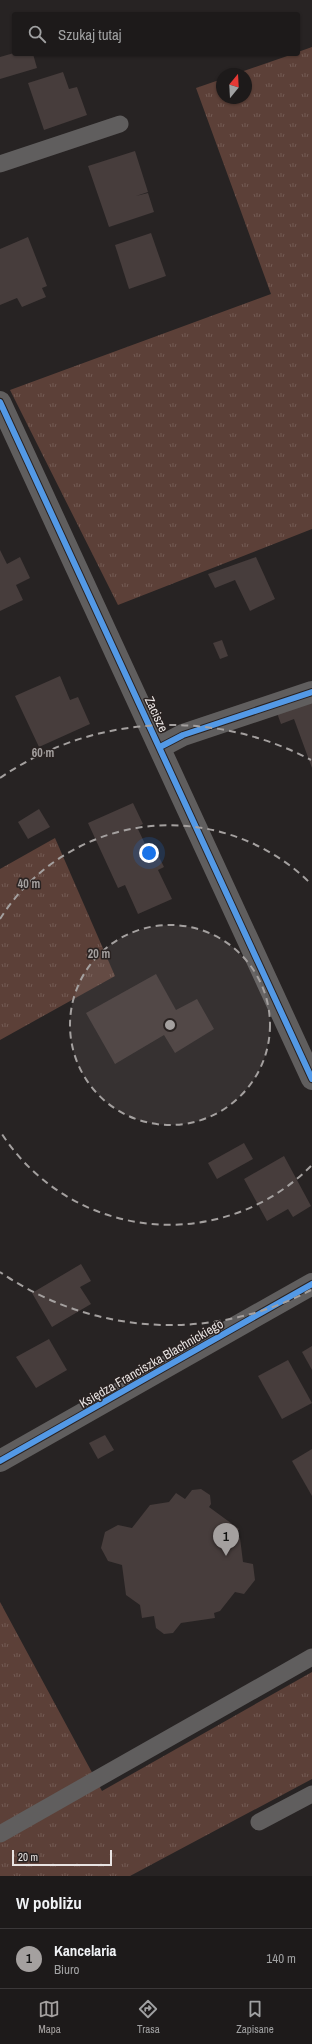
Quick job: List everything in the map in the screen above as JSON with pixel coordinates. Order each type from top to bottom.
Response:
[{"type":"street","name":"Zacisze","points":[[0,402],[312,1080]]},
{"type":"street","points":[[160,747],[183,735],[312,692]]},
{"type":"street","name":"Księdza Franciszka Blachnickiego","points":[[0,1461],[312,1284]]},
{"type":"lane","points":[[0,164],[120,124]]},
{"type":"lane","points":[[0,1834],[312,1657]]},
{"type":"lane","points":[[259,1822],[312,1794]]},
{"type":"green space","points":[[312,47],[312,529],[118,605],[10,390],[271,294],[196,88],[216,81],[216,104],[252,104],[252,68],[287,56],[300,56],[300,51]]},
{"type":"green space","points":[[55,838],[115,976],[0,1040],[0,869]]},
{"type":"green space","points":[[0,1602],[102,1791],[312,1672],[312,1779],[130,1876],[0,1876]]},
{"type":"building","points":[[12,54],[12,56],[34,56],[37,68],[0,79],[0,57]]},
{"type":"building","points":[[63,72],[69,89],[77,87],[87,115],[44,130],[28,83]]},
{"type":"building","points":[[135,151],[148,192],[136,196],[148,193],[154,212],[109,227],[88,166]]},
{"type":"building","points":[[151,233],[166,276],[129,289],[115,245]]},
{"type":"building","points":[[28,237],[47,286],[42,288],[46,297],[22,307],[17,298],[0,305],[0,249]]},
{"type":"building","points":[[0,550],[7,564],[20,557],[30,578],[16,585],[23,600],[0,611]]},
{"type":"building","points":[[256,557],[275,599],[250,611],[235,580],[215,588],[208,574]]},
{"type":"building","points":[[222,640],[228,656],[220,659],[213,643]]},
{"type":"building","points":[[60,676],[70,700],[78,697],[90,724],[39,747],[15,696]]},
{"type":"building","points":[[312,700],[312,768],[294,719],[281,724],[277,713]]},
{"type":"building","points":[[133,803],[143,824],[137,827],[146,846],[152,843],[164,867],[158,870],[172,899],[138,914],[125,885],[118,888],[88,823]]},
{"type":"building","points":[[39,809],[50,827],[28,839],[18,822]]},
{"type":"building","points":[[156,974],[176,1010],[197,999],[214,1029],[175,1053],[164,1035],[115,1064],[86,1013]]},
{"type":"building","points":[[244,1143],[253,1159],[217,1179],[208,1163]]},
{"type":"building","points":[[284,1156],[311,1206],[293,1217],[288,1209],[267,1221],[244,1179]]},
{"type":"building","points":[[81,1264],[91,1281],[80,1287],[91,1304],[52,1327],[32,1293]]},
{"type":"building","points":[[49,1339],[67,1370],[36,1388],[16,1357]]},
{"type":"building","points":[[312,1346],[312,1370],[302,1352]]},
{"type":"building","points":[[288,1360],[312,1403],[282,1419],[258,1376]]},
{"type":"building","points":[[105,1435],[114,1450],[98,1459],[89,1443]]},
{"type":"building","points":[[312,1449],[312,1496],[292,1461]]},
{"type":"building","points":[[201,1489],[210,1495],[211,1504],[209,1507],[239,1529],[235,1534],[240,1538],[243,1562],[253,1564],[255,1580],[244,1594],[235,1592],[220,1611],[214,1613],[215,1618],[181,1623],[173,1633],[164,1634],[156,1628],[154,1616],[142,1618],[140,1605],[126,1595],[122,1565],[108,1561],[101,1548],[105,1532],[118,1525],[132,1528],[150,1505],[169,1502],[176,1493],[185,1499],[192,1490]]},
{"type":"cycle path","points":[[0,402],[312,1079]]},
{"type":"cycle path","points":[[160,747],[183,735],[312,692]]},
{"type":"cycle path","points":[[0,1461],[312,1284]]},
{"type":"place","name":"Kancelaria","points":[[226,1556]]}]
